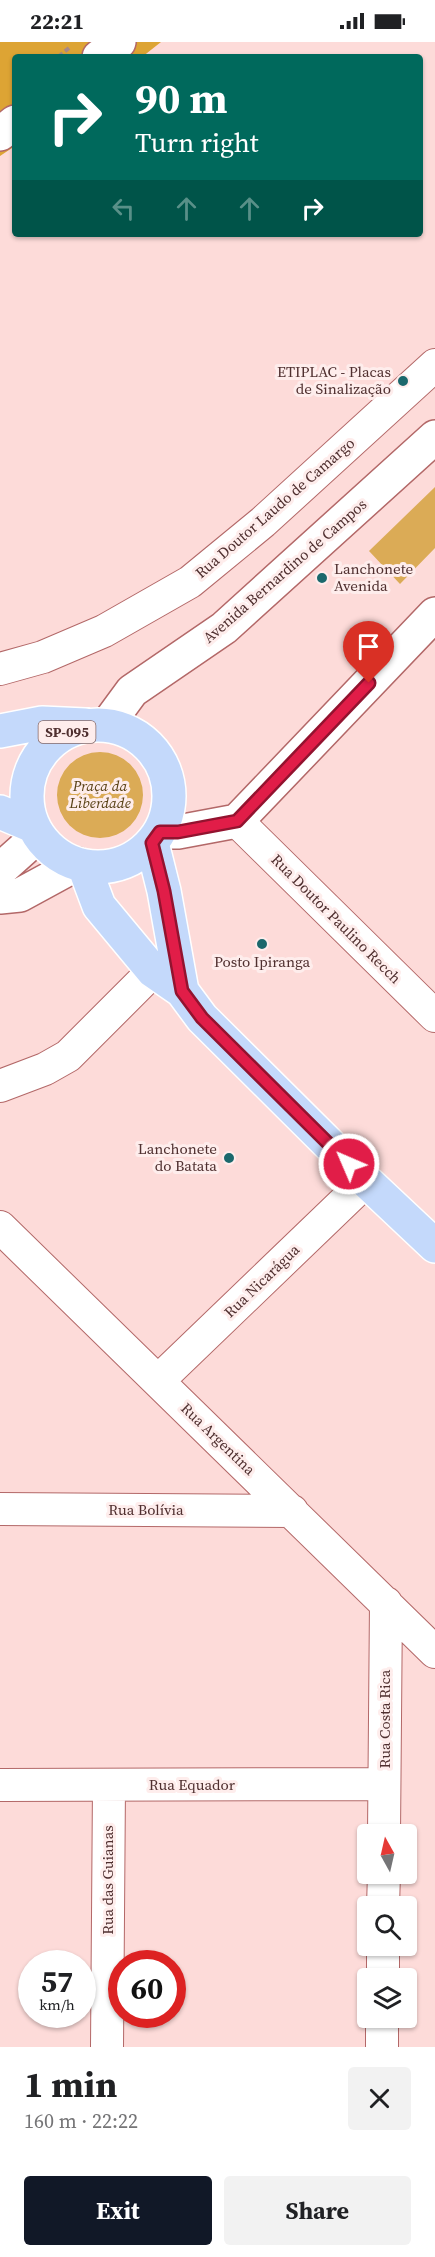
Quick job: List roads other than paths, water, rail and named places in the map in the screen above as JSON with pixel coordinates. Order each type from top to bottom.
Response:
[{"type":"main road","name":"SP-095","points":[[0,731],[42,723],[98,725],[140,738],[162,764],[170,799],[156,837]]},
{"type":"main road","name":"SP-095","points":[[36,831],[26,800],[30,774],[43,750],[64,733],[98,725]]},
{"type":"main road","points":[[0,812],[36,831],[55,854],[80,865],[109,866],[133,858],[156,837]]},
{"type":"main road","points":[[156,837],[182,991]]},
{"type":"main road","points":[[80,865],[99,906],[153,971],[182,991],[202,1018],[366,1181],[435,1246]]},
{"type":"street","points":[[103,54],[119,42]]},
{"type":"street","points":[[0,134],[12,124]]},
{"type":"street","name":"Rua Doutor Laudo de Camargo","points":[[0,669],[43,657],[104,631],[190,582],[263,522],[435,365]]},
{"type":"street","name":"Avenida Bernardino de Campos","points":[[98,725],[132,691],[224,627],[435,437]]},
{"type":"street","points":[[156,837],[237,821],[435,614]]},
{"type":"street","name":"Rua Doutor Paulino Recch","points":[[237,821],[435,1016]]},
{"type":"street","points":[[0,870],[36,831]]},
{"type":"street","points":[[0,897],[20,895],[80,865]]},
{"type":"street","points":[[0,1086],[45,1069],[68,1056],[153,971]]},
{"type":"street","name":"Rua Nicarágua","points":[[158,1381],[366,1181]]},
{"type":"street","name":"Rua Argentina","points":[[0,1227],[435,1652]]},
{"type":"street","name":"Rua Bolívia","points":[[0,1509],[292,1511]]},
{"type":"street","name":"Rua Costa Rica","points":[[384,1824],[386,1603]]},
{"type":"street","name":"Rua Equador","points":[[0,1785],[384,1784]]},
{"type":"street","name":"Rua das Guianas","points":[[107,2047],[109,1785]]},
{"type":"street","points":[[382,2028],[382,2047]]},
{"type":"place","name":"ETIPLAC - Placas de Sinalização","points":[[403,381]]},
{"type":"place","name":"Lanchonete Avenida","points":[[322,578]]},
{"type":"place","name":"Posto Ipiranga","points":[[262,944]]},
{"type":"place","name":"Lanchonete do Batata","points":[[229,1158]]},
{"type":"park label","name":"Praça da Liberdade","points":[[100,794]]}]
